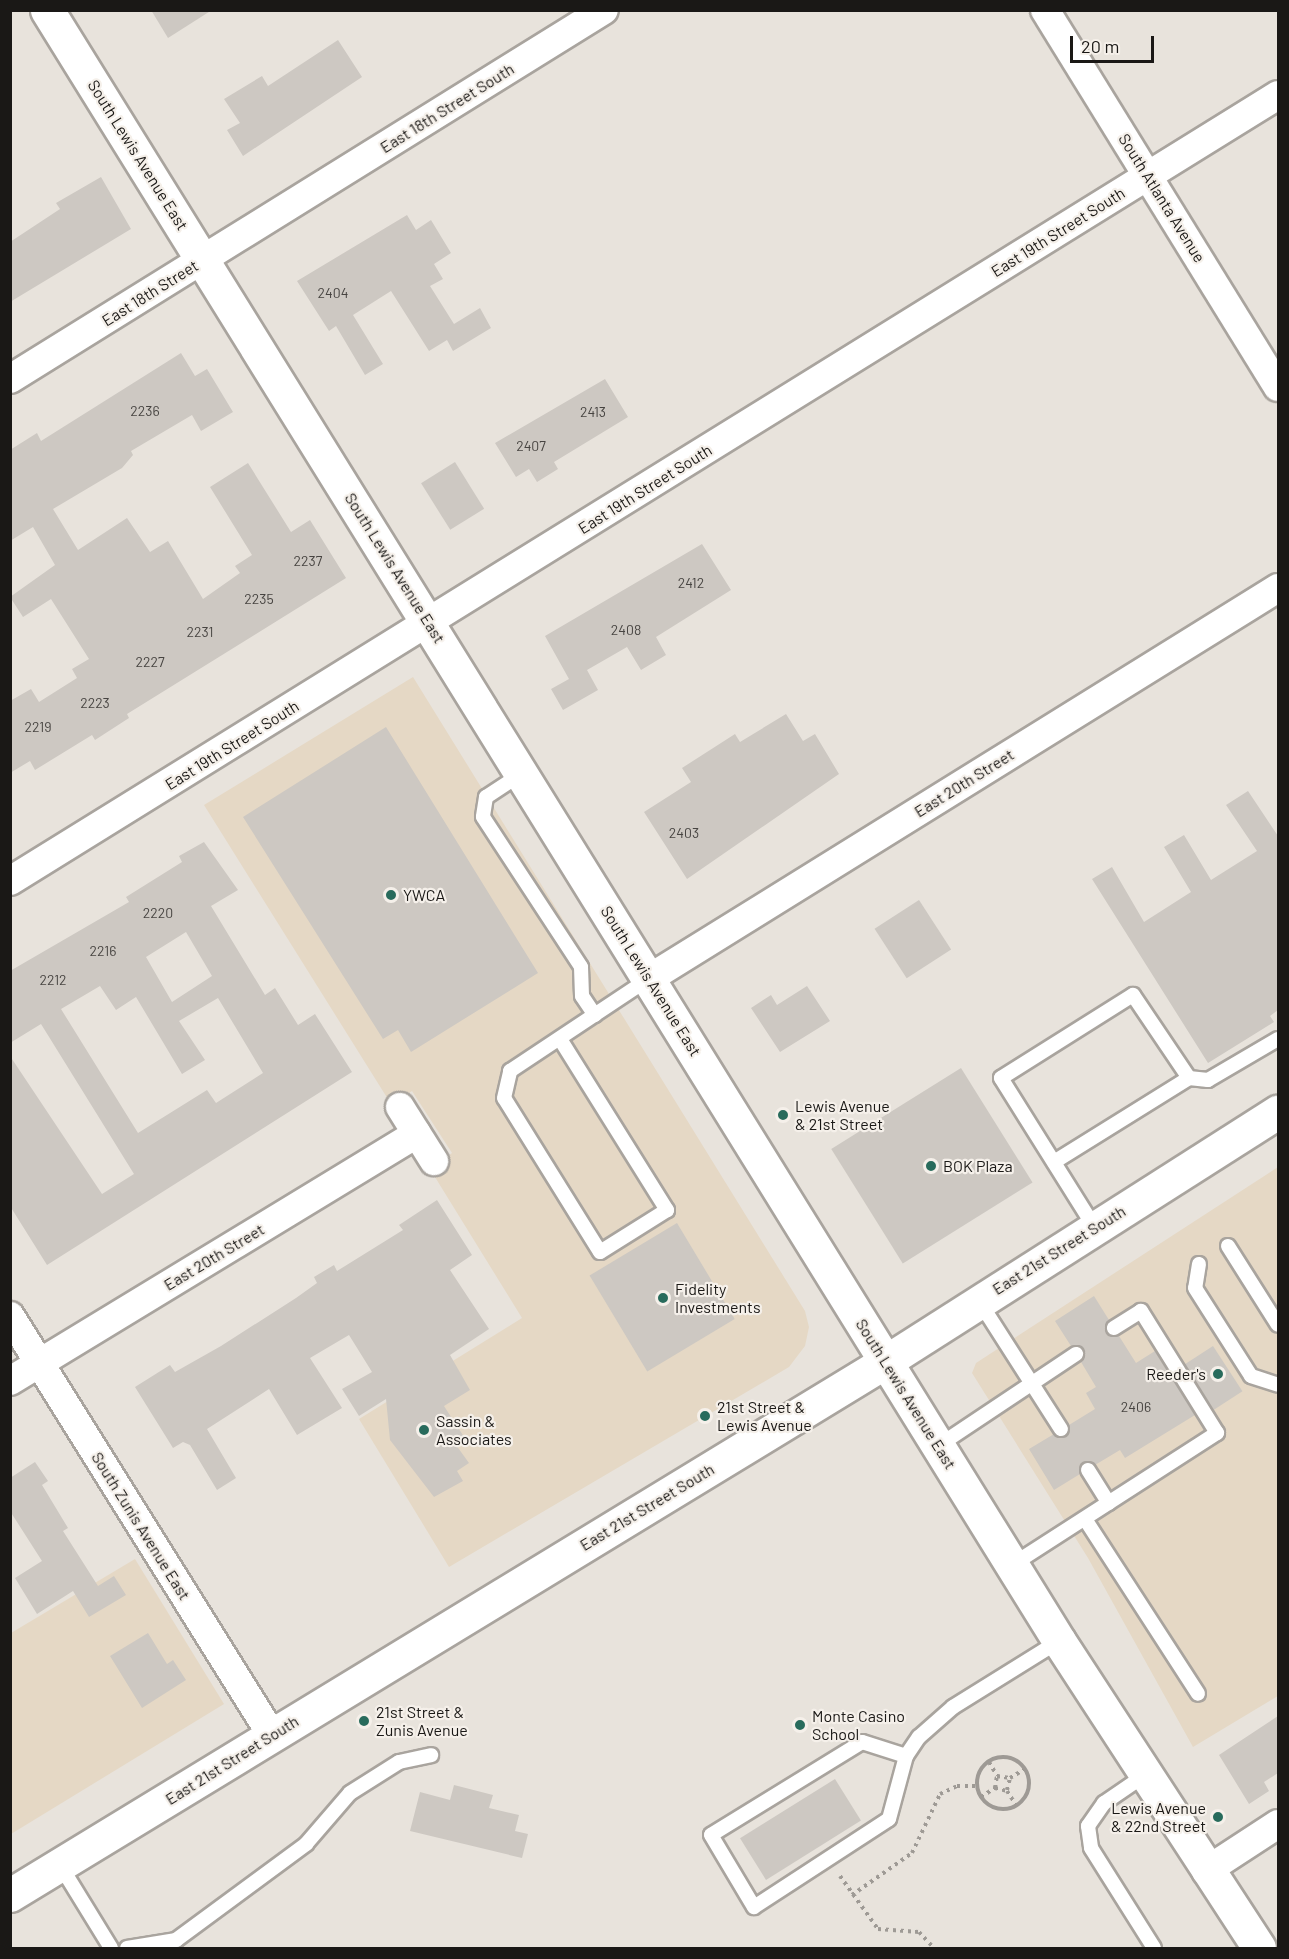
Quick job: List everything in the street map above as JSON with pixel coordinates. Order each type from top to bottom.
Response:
[{"type":"main road","name":"South Lewis Avenue East","points":[[47,10],[650,978],[1059,1641],[1206,1871],[1259,1948]]},
{"type":"main road","name":"East 21st Street South","points":[[10,1896],[885,1362],[1278,1112]]},
{"type":"street","name":"East 18th Street South","points":[[289,206],[604,10]]},
{"type":"street","name":"South Atlanta Avenue","points":[[1045,10],[1278,387]]},
{"type":"street","name":"East 19th Street South","points":[[10,882],[1278,94]]},
{"type":"street","name":"East 18th Street","points":[[10,380],[289,206]]},
{"type":"street","name":"East 20th Street","points":[[650,978],[1278,588]]},
{"type":"street","points":[[400,1107],[434,1161]]},
{"type":"street","name":"East 20th Street","points":[[10,1381],[417,1134]]},
{"type":"street","name":"South Zunis Avenue East","points":[[10,1316],[272,1735]]},
{"type":"street","points":[[1206,1871],[1278,1824]]},
{"type":"lane","points":[[521,774],[486,797],[483,817],[581,968],[582,996],[595,1016]]},
{"type":"lane","points":[[560,1039],[667,1210],[600,1252],[504,1098],[510,1071],[650,978]]},
{"type":"lane","points":[[1095,1228],[1000,1078],[1132,995],[1189,1078]]},
{"type":"lane","points":[[1054,1162],[1189,1078],[1208,1080],[1278,1039]]},
{"type":"lane","points":[[1228,1246],[1278,1325]]},
{"type":"lane","points":[[1199,1264],[1195,1288],[1251,1376],[1278,1385]]},
{"type":"lane","points":[[979,1301],[1061,1430]]},
{"type":"lane","points":[[1012,1565],[1217,1433],[1141,1311],[1114,1328]]},
{"type":"lane","points":[[938,1446],[1076,1354]]},
{"type":"lane","points":[[1088,1470],[1109,1503]]},
{"type":"lane","points":[[1085,1519],[1198,1694]]},
{"type":"lane","points":[[906,1756],[862,1742],[711,1835],[754,1907],[830,1860],[889,1819],[906,1756],[953,1707],[1059,1641]]},
{"type":"lane","points":[[127,1948],[176,1940],[306,1844],[350,1793],[399,1762],[431,1755]]},
{"type":"lane","points":[[1145,1775],[1104,1803],[1088,1826],[1091,1848],[1154,1948]]},
{"type":"lane","points":[[60,1865],[111,1948]]},
{"type":"path","points":[[1012,1759],[1025,1769],[1029,1785],[1016,1805],[999,1809],[981,1797],[977,1786],[989,1762],[1012,1759]]},
{"type":"path","points":[[989,1762],[997,1776],[995,1788]]},
{"type":"path","points":[[997,1776],[1010,1778],[1025,1769]]},
{"type":"path","points":[[1007,1791],[1010,1778]]},
{"type":"path","points":[[852,1895],[912,1853],[940,1794],[957,1786],[977,1786]]},
{"type":"path","points":[[981,1797],[995,1788],[1007,1791],[1016,1805]]},
{"type":"path","points":[[830,1860],[852,1895],[878,1929],[919,1932],[934,1948]]},
{"type":"shaded area","points":[[413,677],[805,1311],[809,1327],[805,1346],[789,1367],[449,1567],[359,1419],[522,1318],[430,1169],[452,1153],[412,1091],[391,1104],[204,805]]},
{"type":"shaded area","points":[[1278,1167],[1278,1696],[1193,1747],[1088,1558],[972,1373],[976,1363]]},
{"type":"shaded area","points":[[135,1559],[224,1704],[11,1834],[11,1633]]},
{"type":"building","points":[[151,10],[212,10],[168,38]]},
{"type":"building","points":[[338,40],[362,77],[243,156],[227,130],[240,123],[224,99],[262,76],[268,86]]},
{"type":"building","points":[[101,177],[131,229],[10,302],[10,242],[60,209],[56,203]]},
{"type":"building","points":[[407,215],[416,230],[431,220],[451,253],[434,264],[443,279],[430,286],[454,324],[480,308],[491,328],[453,351],[447,340],[429,351],[391,291],[353,315],[383,364],[365,375],[336,326],[329,331],[297,281]]},
{"type":"building","points":[[181,353],[195,376],[207,369],[233,412],[201,431],[192,415],[131,451],[133,455],[122,468],[53,509],[78,550],[127,518],[150,552],[168,541],[203,599],[240,573],[235,566],[252,555],[210,487],[248,463],[291,532],[310,520],[346,578],[127,714],[129,718],[95,740],[92,735],[35,770],[30,761],[10,773],[10,701],[31,689],[39,702],[77,678],[72,669],[89,659],[51,599],[23,617],[10,597],[55,565],[33,527],[10,541],[10,450],[37,433],[41,441]]},
{"type":"building","points":[[605,379],[628,417],[554,462],[558,469],[537,482],[529,469],[516,477],[495,443]]},
{"type":"building","points":[[455,462],[484,509],[450,530],[421,483]]},
{"type":"building","points":[[702,544],[731,590],[656,637],[666,655],[641,670],[627,647],[587,670],[598,690],[563,710],[551,689],[569,679],[545,636]]},
{"type":"building","points":[[786,714],[803,741],[815,734],[839,774],[687,879],[644,812],[691,782],[682,768],[735,734],[740,742]]},
{"type":"building","name":"YWCA","points":[[386,727],[538,973],[411,1052],[398,1030],[383,1039],[243,817]]},
{"type":"building","points":[[1248,791],[1278,836],[1278,1010],[1270,1016],[1274,1022],[1208,1063],[1092,879],[1112,867],[1144,922],[1191,892],[1164,847],[1184,835],[1211,880],[1257,851],[1226,805]]},
{"type":"building","points":[[204,842],[238,890],[211,906],[265,995],[275,988],[298,1025],[315,1014],[352,1072],[47,1265],[10,1206],[10,1056],[102,1194],[134,1174],[41,1024],[10,1043],[10,971],[129,902],[126,897],[182,862],[179,856]],"holes":[[[186,932],[212,976],[172,1002],[146,957]],[[100,986],[116,1010],[136,997],[182,1074],[205,1060],[179,1021],[218,998],[263,1073],[216,1103],[207,1090],[138,1133],[61,1009]]]},
{"type":"building","points":[[919,900],[951,949],[907,978],[875,929]]},
{"type":"building","points":[[807,986],[830,1021],[780,1052],[751,1008],[771,995],[777,1005]]},
{"type":"building","name":"BOK Plaza","points":[[961,1068],[1033,1182],[903,1264],[831,1149]]},
{"type":"building","points":[[437,1200],[472,1255],[450,1270],[489,1329],[450,1355],[470,1390],[444,1406],[466,1440],[456,1445],[469,1463],[457,1471],[463,1481],[434,1497],[390,1440],[386,1399],[359,1416],[342,1389],[372,1372],[349,1335],[310,1358],[342,1408],[297,1435],[269,1389],[207,1429],[236,1478],[217,1490],[190,1445],[183,1442],[173,1448],[135,1387],[170,1365],[175,1372],[221,1346],[317,1283],[314,1277],[334,1265],[337,1271],[403,1230],[399,1225]]},
{"type":"building","name":"Fidelity Investments","points":[[677,1223],[735,1319],[647,1372],[590,1276]]},
{"type":"building","points":[[1094,1296],[1109,1320],[1107,1333],[1119,1336],[1136,1363],[1155,1351],[1195,1415],[1125,1458],[1120,1450],[1095,1465],[1084,1462],[1080,1474],[1054,1490],[1029,1449],[1054,1434],[1066,1436],[1069,1425],[1095,1409],[1086,1393],[1096,1387],[1081,1362],[1084,1350],[1071,1346],[1055,1321]]},
{"type":"building","name":"Reeder's","points":[[1213,1346],[1242,1391],[1214,1410],[1184,1365]]},
{"type":"building","points":[[35,1462],[48,1481],[42,1485],[68,1528],[63,1531],[98,1586],[114,1576],[126,1595],[89,1617],[73,1591],[37,1614],[15,1578],[42,1561],[10,1511],[10,1478]]},
{"type":"building","points":[[148,1633],[167,1664],[173,1660],[186,1680],[142,1708],[110,1656]]},
{"type":"building","points":[[1278,1716],[1278,1773],[1264,1782],[1269,1791],[1249,1804],[1219,1755]]},
{"type":"building","points":[[835,1779],[861,1821],[766,1880],[740,1838]]},
{"type":"building","points":[[454,1785],[493,1795],[489,1808],[519,1815],[515,1831],[528,1834],[522,1858],[410,1831],[420,1792],[450,1800]]},
{"type":"place","name":"YWCA","points":[[391,895]]},
{"type":"place","name":"Lewis Avenue & 21st Street","points":[[783,1115]]},
{"type":"place","name":"BOK Plaza","points":[[931,1166]]},
{"type":"place","name":"Fidelity Investments","points":[[663,1298]]},
{"type":"place","name":"Reeder's","points":[[1218,1374]]},
{"type":"place","name":"21st Street & Lewis Avenue","points":[[705,1416]]},
{"type":"place","name":"Sassin & Associates","points":[[424,1430]]},
{"type":"place","name":"21st Street & Zunis Avenue","points":[[364,1721]]},
{"type":"place","name":"Monte Casino School","points":[[800,1725]]},
{"type":"place","name":"Lewis Avenue & 22nd Street","points":[[1218,1817]]}]
